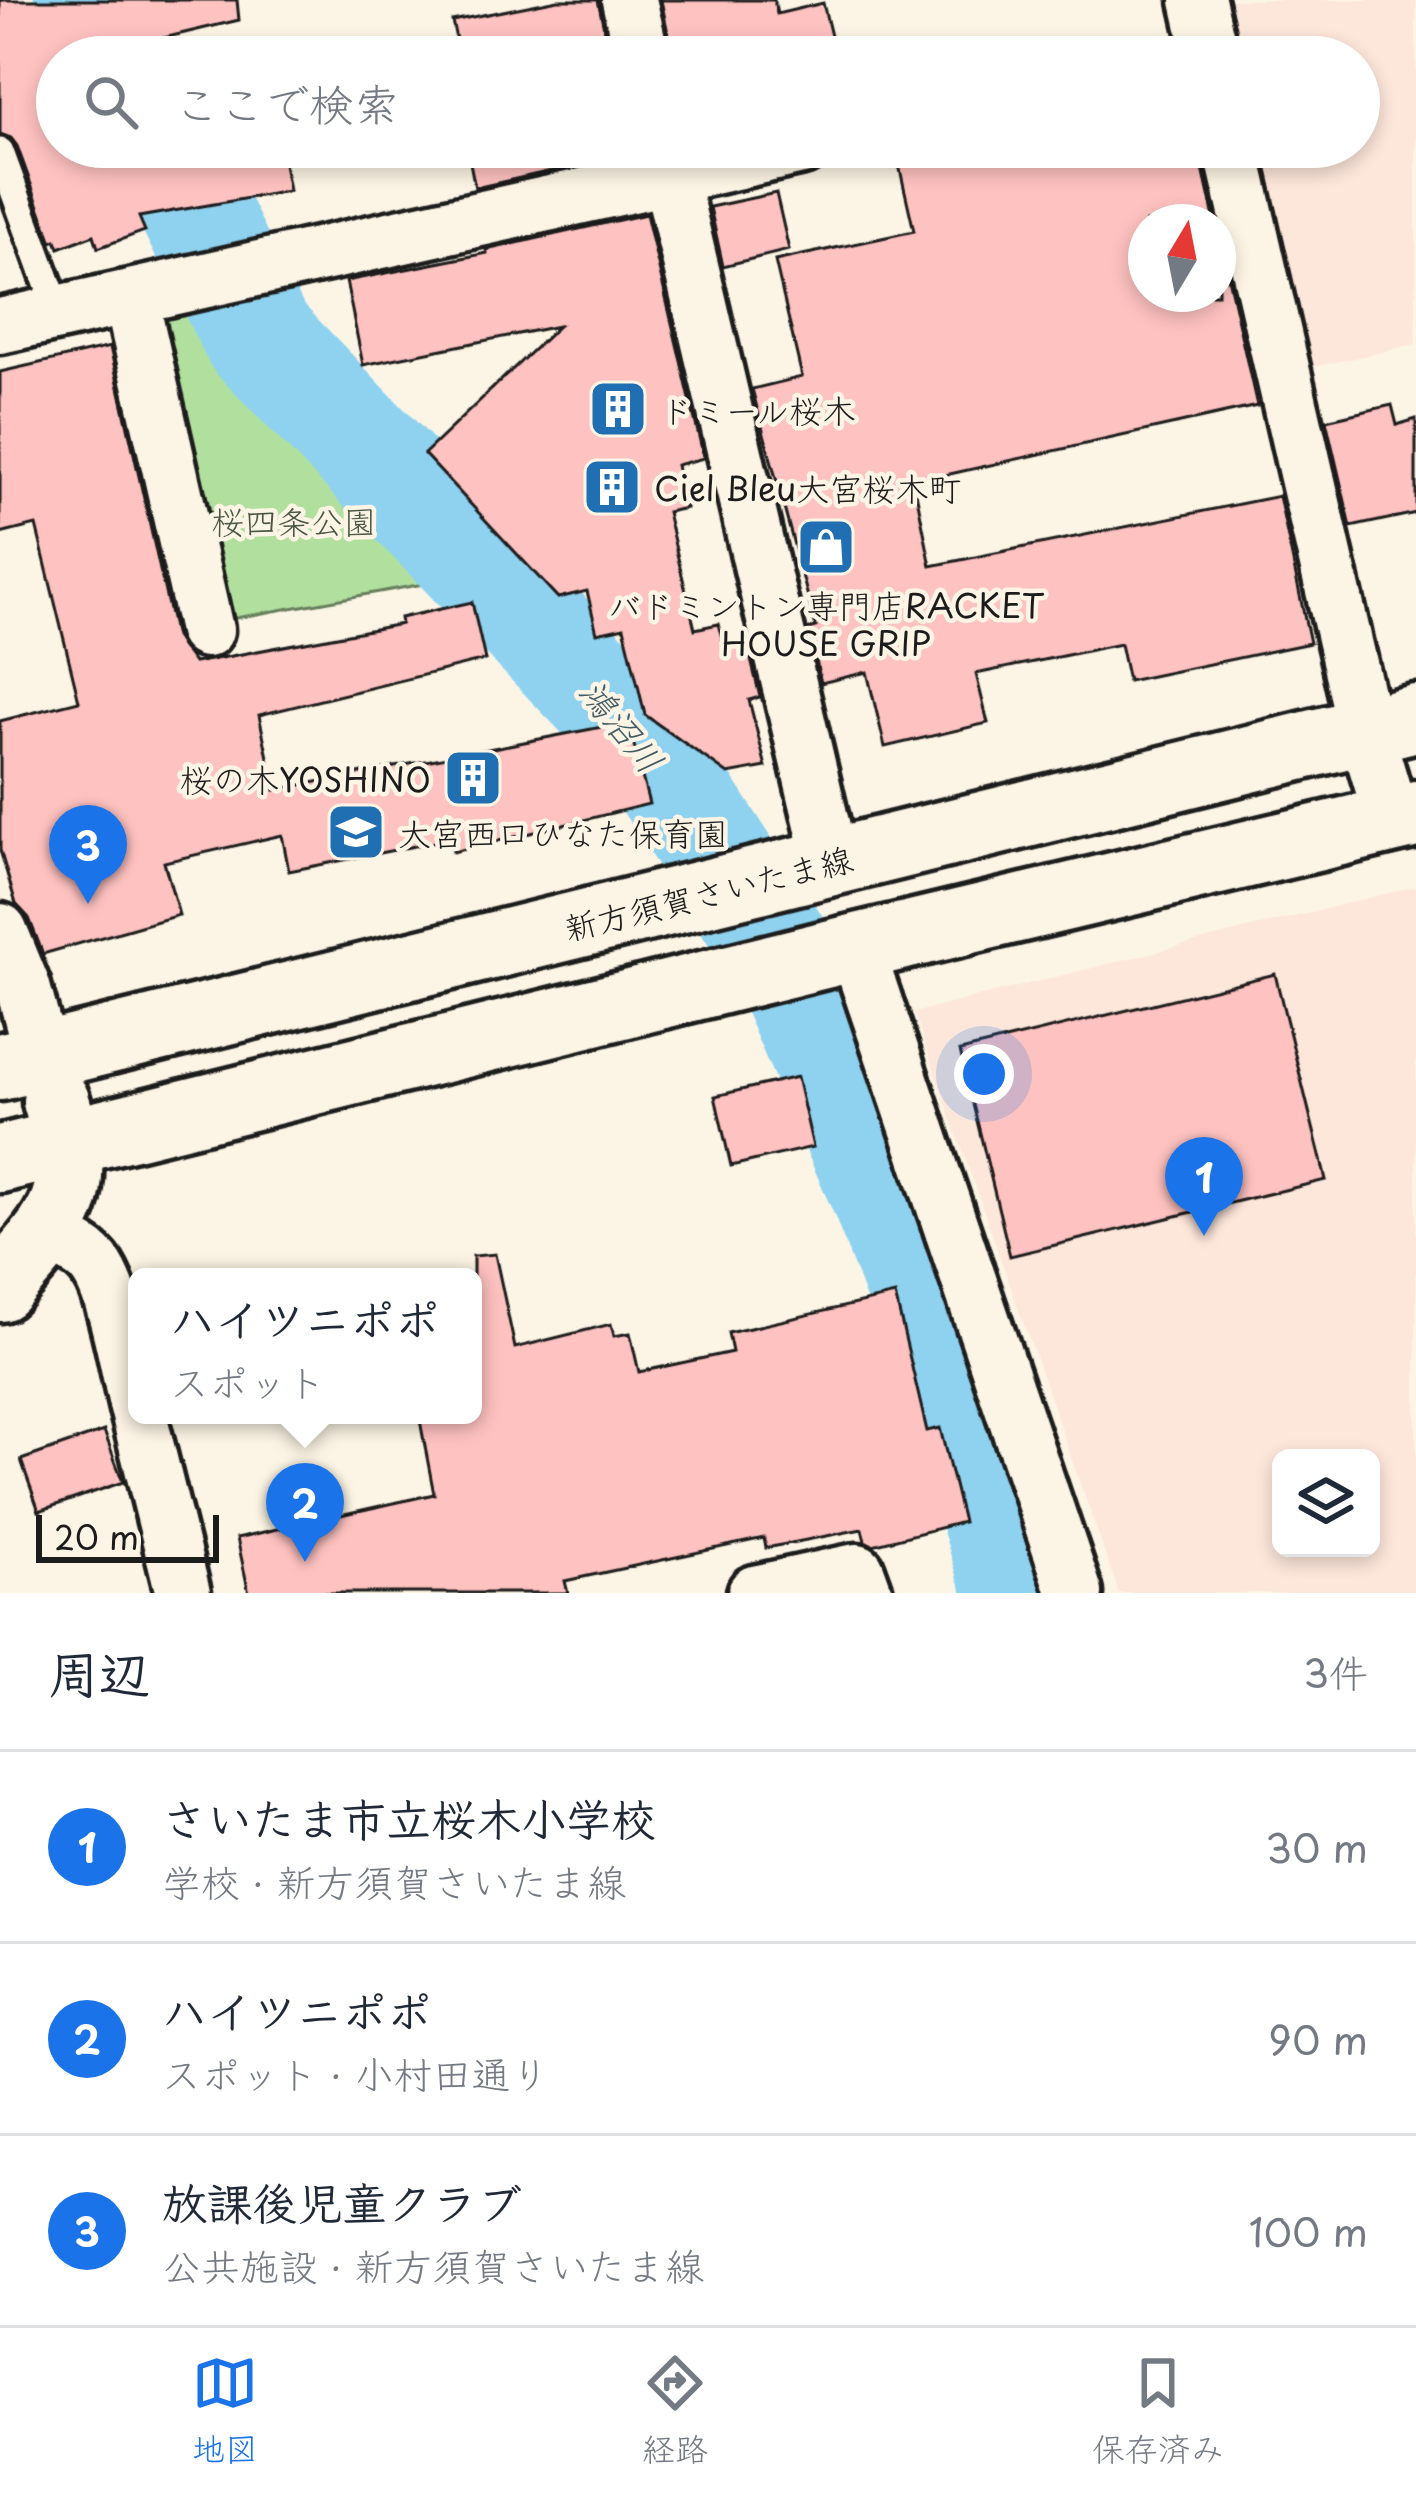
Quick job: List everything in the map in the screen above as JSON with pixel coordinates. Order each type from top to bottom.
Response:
[{"type":"main road","name":"新方須賀さいたま線","points":[[21,1062],[1391,724]]},
{"type":"main road","points":[[0,1159],[1404,816]]},
{"type":"main road","points":[[0,1288],[46,1237],[65,1204],[71,1175],[69,1142],[21,1062]]},
{"type":"street","points":[[629,0],[637,36]]},
{"type":"street","points":[[1198,0],[1206,36]]},
{"type":"street","points":[[0,326],[278,264],[643,168]]},
{"type":"street","points":[[667,168],[817,866]]},
{"type":"street","points":[[1238,168],[1391,724],[1404,816]]},
{"type":"street","points":[[149,294],[206,630]]},
{"type":"street","points":[[0,931],[22,987],[21,1062]]},
{"type":"street","points":[[842,950],[1075,1593]]},
{"type":"street","points":[[46,1237],[82,1254],[106,1283],[128,1372]]},
{"type":"street","points":[[141,1424],[183,1593]]},
{"type":"street","points":[[754,1593],[857,1571],[865,1593]]},
{"type":"lane","points":[[0,152],[59,314]]},
{"type":"shaded area","points":[[1220,0],[1416,0],[1416,344],[1300,370],[1257,168],[1380,168],[1380,36],[1228,36]]},
{"type":"shaded area","points":[[1416,886],[1416,1593],[1119,1593],[914,1013]]},
{"type":"green space","name":"桜四条公園","points":[[224,297],[246,351],[468,576],[230,619],[162,315]]},
{"type":"building","points":[[0,0],[237,0],[239,20],[172,36],[36,36],[36,168],[285,168],[289,191],[139,217],[145,231],[98,248],[94,235],[59,248],[56,240],[52,242],[17,146],[0,134]]},
{"type":"building","points":[[558,0],[598,0],[606,36],[455,36],[452,21]]},
{"type":"building","points":[[661,0],[774,0],[777,14],[823,3],[831,36],[669,36]]},
{"type":"building","points":[[471,168],[565,168],[475,188]]},
{"type":"building","points":[[900,168],[1203,168],[1211,204],[1128,204],[1128,312],[1236,312],[1257,406],[914,482],[931,566],[1279,496],[1310,643],[1128,681],[1120,644],[976,674],[988,723],[885,747],[867,672],[821,683],[809,629],[816,627],[752,389],[802,377],[775,261],[914,231]]},
{"type":"building","points":[[776,193],[789,250],[723,266],[710,207]]},
{"type":"building","points":[[646,214],[704,458],[676,465],[686,508],[667,512],[695,629],[718,624],[725,648],[747,643],[760,697],[749,700],[766,767],[728,774],[645,715],[624,627],[597,633],[587,591],[558,598],[424,454],[558,326],[363,365],[346,281]]},
{"type":"building","points":[[110,347],[175,637],[194,663],[401,624],[400,618],[472,602],[485,660],[259,715],[275,790],[628,722],[649,804],[453,852],[450,839],[289,871],[282,835],[164,862],[179,915],[43,954],[29,918],[16,904],[0,850],[0,721],[79,701],[36,525],[0,534],[0,372]]},
{"type":"building","points":[[1392,405],[1397,425],[1416,419],[1416,513],[1351,527],[1326,420]]},
{"type":"building","points":[[1275,974],[1326,1180],[1010,1256],[960,1051]]},
{"type":"building","points":[[797,1077],[813,1147],[731,1166],[715,1096]]},
{"type":"building","points":[[495,1254],[515,1348],[611,1324],[614,1336],[630,1333],[639,1372],[732,1352],[728,1333],[895,1295],[927,1431],[940,1428],[963,1522],[873,1545],[865,1541],[862,1529],[766,1548],[764,1538],[565,1581],[568,1593],[249,1593],[237,1538],[434,1494],[421,1424],[482,1424],[482,1268],[473,1268],[473,1256]]},
{"type":"building","points":[[104,1431],[123,1482],[39,1511],[21,1460]]},
{"type":"waterway","name":"鴻沼川","points":[[89,0],[107,36]]},
{"type":"waterway","name":"鴻沼川","points":[[173,168],[257,336],[636,730],[781,954],[884,1190],[936,1327],[1021,1593]]},
{"type":"place","name":"ドミール桜木","points":[[618,409]]},
{"type":"place","name":"Ciel Bleu大宮桜木町","points":[[612,487]]},
{"type":"place","name":"バドミントン専門店RACKET HOUSE GRIP","points":[[826,547]]},
{"type":"place","name":"桜の木YOSHINO","points":[[473,778]]},
{"type":"place","name":"大宮西口ひなた保育園","points":[[356,832]]},
{"type":"place","name":"放課後児童クラブ","points":[[88,904]]},
{"type":"place","name":"さいたま市立桜木小学校","points":[[1204,1236]]},
{"type":"place","name":"ハイツニポポ","points":[[305,1562]]}]
